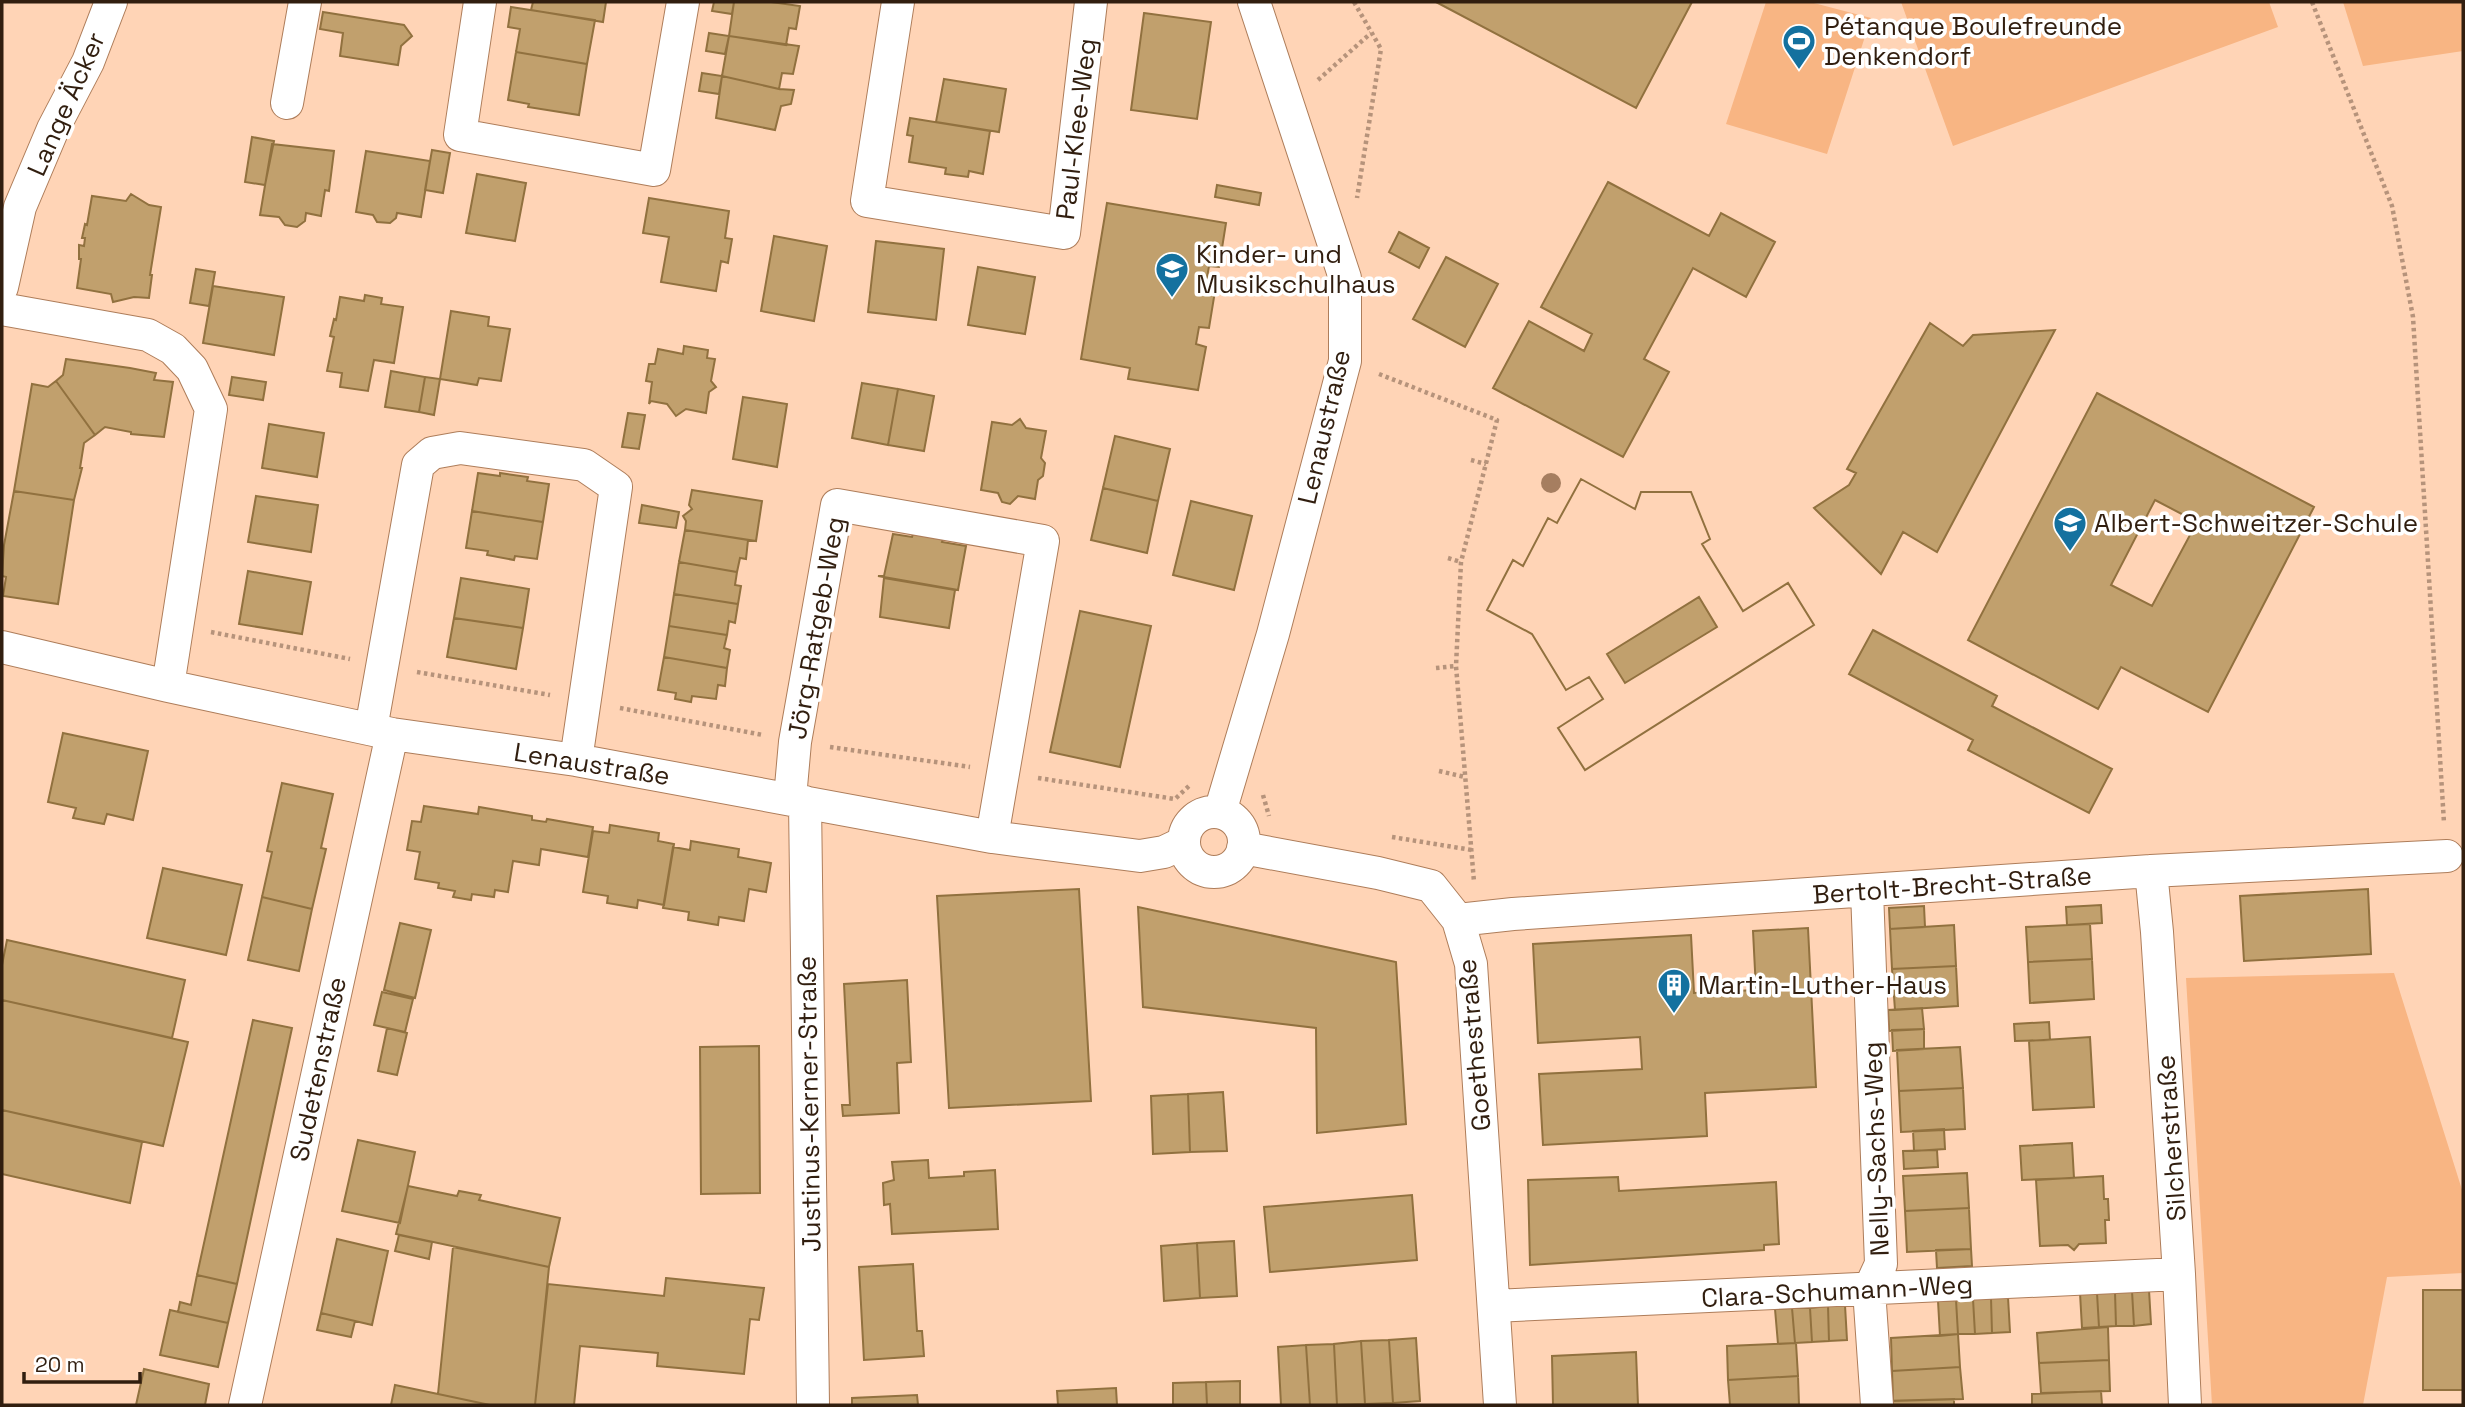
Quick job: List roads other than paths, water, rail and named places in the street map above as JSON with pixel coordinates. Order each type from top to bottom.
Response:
[{"type":"street","name":"Lange Äcker","points":[[2,287],[20,207],[53,129],[88,62],[111,2]]},
{"type":"street","points":[[287,103],[305,2]]},
{"type":"street","points":[[480,2],[460,135],[654,170],[683,2]]},
{"type":"street","name":"Paul-Klee-Weg","points":[[898,2],[867,201],[1064,233],[1091,2]]},
{"type":"street","name":"Lenaustraße","points":[[1220,813],[1273,634],[1345,361],[1345,278],[1254,2]]},
{"type":"street","points":[[2,309],[148,335],[173,349],[192,369],[211,410],[168,686]]},
{"type":"street","name":"Sudetenstraße","points":[[245,1405],[381,732],[383,666],[418,465],[432,453],[460,448],[584,466],[616,487],[576,760]]},
{"type":"street","name":"Jörg-Ratgeb-Weg","points":[[797,800],[795,742],[837,505],[1043,541],[992,837]]},
{"type":"street","name":"Lenaustraße","points":[[2,647],[381,732],[576,760],[992,837],[1140,856],[1164,852],[1183,843]]},
{"type":"street","name":"Justinus-Kerner-Straße","points":[[797,800],[813,1405]]},
{"type":"street","points":[[1220,813],[1229,816],[1241,830],[1244,848],[1234,864],[1216,873],[1197,868],[1190,861],[1183,843],[1184,834],[1195,819],[1202,814],[1220,813]]},
{"type":"street","name":"Goethestraße","points":[[1244,848],[1378,873],[1430,886],[1458,920],[1471,964],[1500,1405]]},
{"type":"street","name":"Bertolt-Brecht-Straße","points":[[1458,920],[1513,914],[2151,871],[2446,856]]},
{"type":"street","name":"Silcherstraße","points":[[2151,871],[2179,1274],[2185,1405]]},
{"type":"street","name":"Nelly-Sachs-Weg","points":[[1867,891],[1881,1264],[1869,1290],[1877,1405]]},
{"type":"street","name":"Clara-Schumann-Weg","points":[[1493,1306],[2179,1274]]},
{"type":"place","name":"Pétanque Boulefreunde Denkendorf","points":[[1799,71]]},
{"type":"place","name":"Kinder- und Musikschulhaus","points":[[1172,299]]},
{"type":"place","name":"Albert-Schweitzer-Schule","points":[[2070,553]]},
{"type":"place","name":"Martin-Luther-Haus","points":[[1674,1015]]}]
